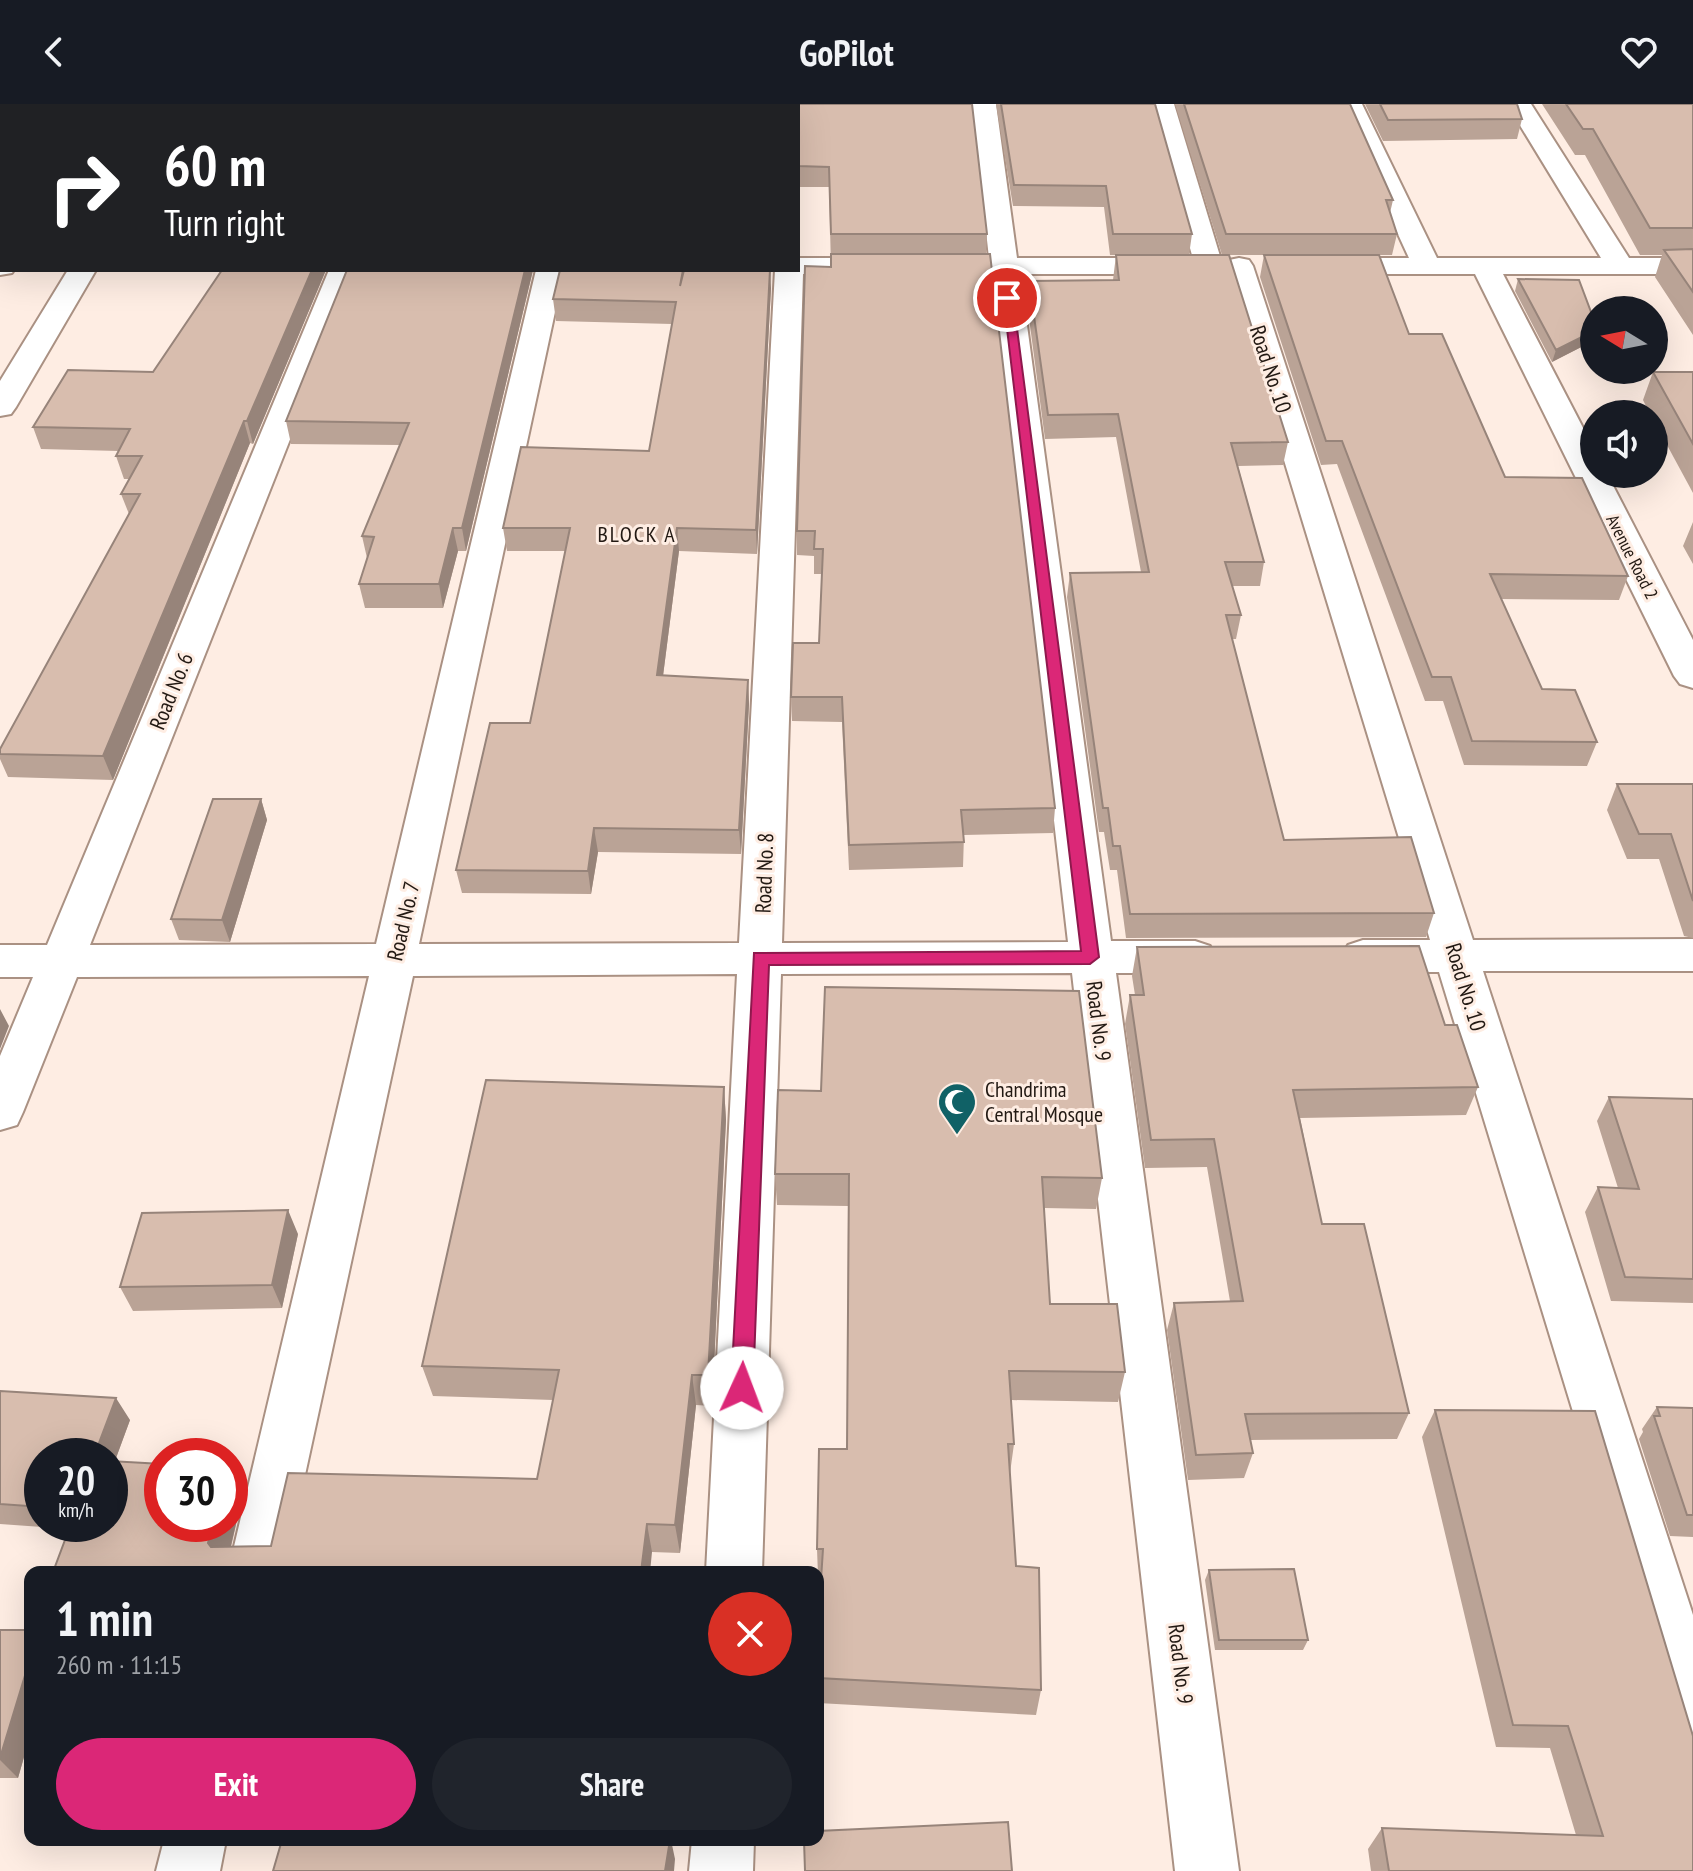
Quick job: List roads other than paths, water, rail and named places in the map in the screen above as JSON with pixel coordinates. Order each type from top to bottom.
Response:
[{"type":"street","name":"Road No. 9","points":[[984,104],[1207,1871]]},
{"type":"street","name":"Road No. 10","points":[[1162,104],[1239,266],[1693,1707]]},
{"type":"street","points":[[1350,104],[1427,266]]},
{"type":"street","points":[[1519,104],[1620,266]]},
{"type":"street","points":[[800,266],[1239,266]]},
{"type":"street","points":[[1302,266],[1693,266]]},
{"type":"street","name":"Avenue Road 2","points":[[1485,266],[1693,676]]},
{"type":"street","points":[[0,407],[81,272]]},
{"type":"street","name":"Road No. 6","points":[[0,1112],[342,272]]},
{"type":"street","name":"Road No. 7","points":[[257,1566],[550,272]]},
{"type":"street","name":"Road No. 8","points":[[734,1566],[789,272]]},
{"type":"street","points":[[1329,956],[1693,955]]},
{"type":"street","points":[[0,961],[1234,957]]},
{"type":"street","points":[[188,1871],[194,1846]]},
{"type":"street","points":[[721,1871],[723,1846]]},
{"type":"place","name":"Chandrima Central Mosque","points":[[957,1136]]},
{"type":"district","name":"BLOCK A","points":[[637,534]]}]
